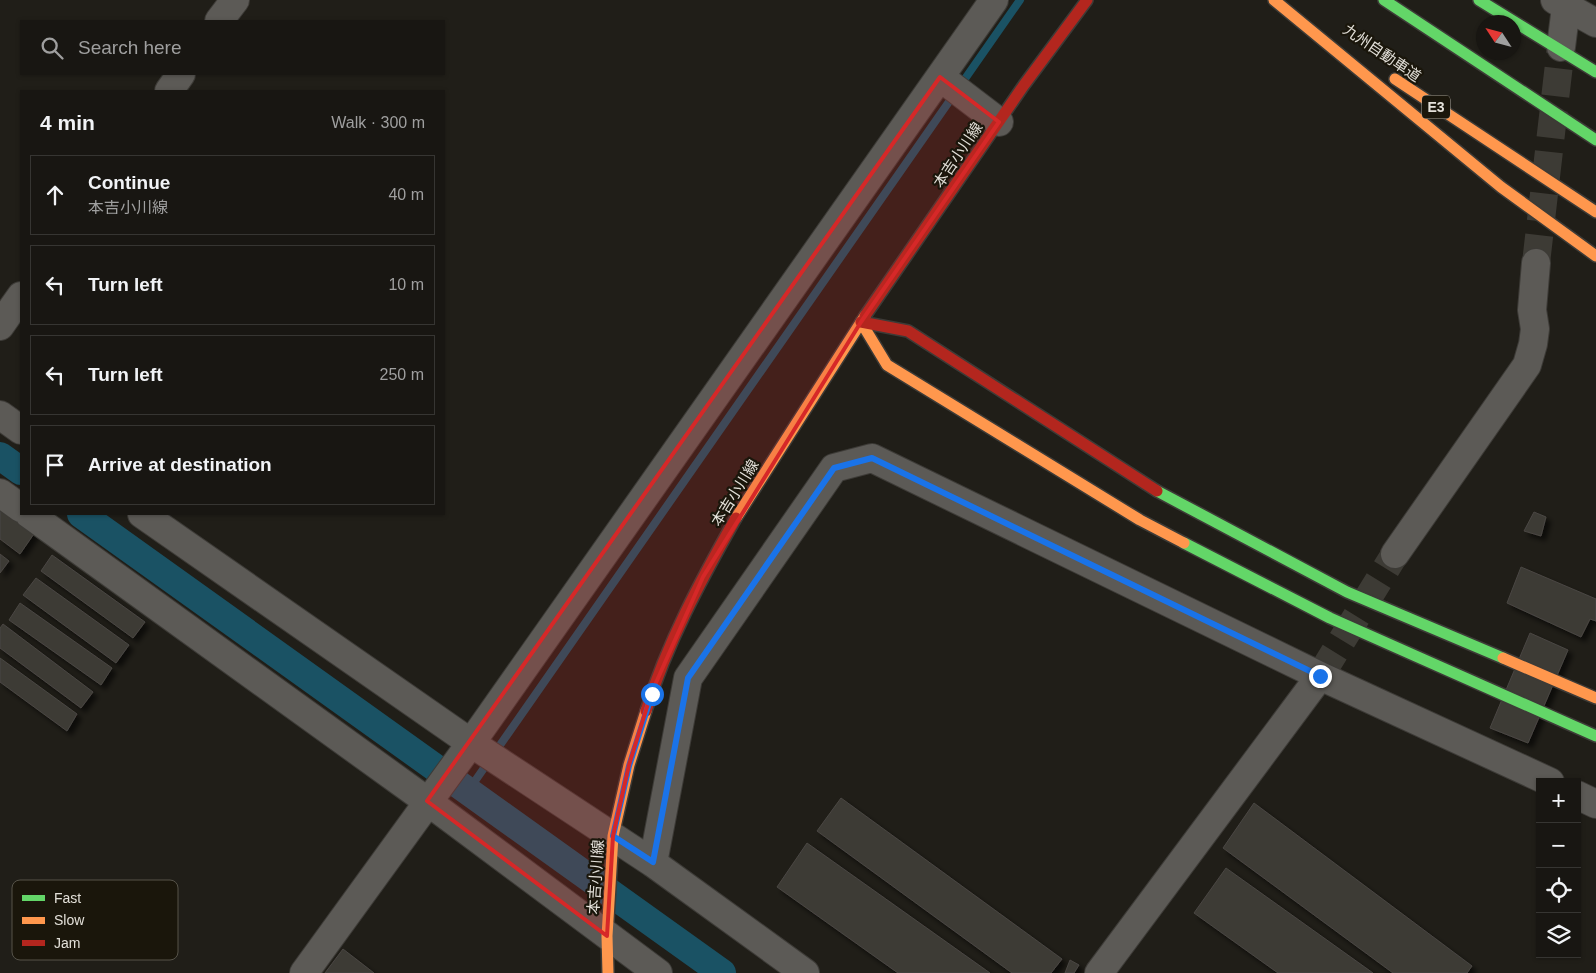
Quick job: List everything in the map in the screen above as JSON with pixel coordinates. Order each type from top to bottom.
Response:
[{"type":"main road","name":"本吉小川線","points":[[1024,85],[1073,0]]},
{"type":"main road","name":"本吉小川線","points":[[608,973],[607,936],[613,836],[629,766],[652,694],[675,635],[702,577],[736,519],[862,322],[1024,85],[1087,0]]},
{"type":"main road","name":"九州自動車道","points":[[1275,0],[1358,55]]},
{"type":"main road","points":[[1275,0],[1501,187],[1596,256]]},
{"type":"main road","points":[[1384,0],[1596,140]]},
{"type":"main road","points":[[1479,0],[1596,72]]},
{"type":"main road","name":"九州自動車道","points":[[1383,72],[1596,212]]},
{"type":"main road","points":[[862,322],[908,331],[1166,497],[1347,592],[1596,698]]},
{"type":"main road","points":[[862,322],[887,365],[1140,520],[1330,618],[1596,736]]},
{"type":"street","points":[[220,20],[234,0]]},
{"type":"street","points":[[304,973],[427,801],[471,743],[994,0]]},
{"type":"street","points":[[1560,4],[1596,24]]},
{"type":"street","points":[[1560,4],[1561,47]]},
{"type":"street","points":[[170,90],[181,75]]},
{"type":"street","points":[[940,76],[999,122]]},
{"type":"street","points":[[1395,554],[1528,365],[1534,344],[1532,310],[1536,263]]},
{"type":"street","points":[[0,326],[20,297]]},
{"type":"street","points":[[0,415],[20,429]]},
{"type":"street","points":[[653,862],[688,678],[834,468],[872,458],[1320,676],[1541,778]]},
{"type":"street","points":[[0,492],[20,507]]},
{"type":"street","points":[[30,515],[427,801],[658,973]]},
{"type":"street","points":[[143,515],[471,743],[653,862],[805,973]]},
{"type":"street","points":[[1099,973],[1320,676]]},
{"type":"street","points":[[1581,797],[1596,804]]},
{"type":"highlighted area","points":[[940,77],[999,122],[861,322],[703,577],[651,694],[629,765],[613,836],[607,936],[427,801]]},
{"type":"building","points":[[0,507],[38,528],[20,554],[0,539]]},
{"type":"building","points":[[1534,512],[1546,517],[1541,536],[1524,531]]},
{"type":"building","points":[[0,554],[9,561],[0,573]]},
{"type":"building","points":[[52,555],[145,622],[133,638],[41,571]]},
{"type":"building","points":[[1521,567],[1596,599],[1596,621],[1590,619],[1581,637],[1507,603]]},
{"type":"building","points":[[36,578],[129,645],[116,663],[23,595]]},
{"type":"building","points":[[20,603],[112,668],[101,685],[9,620]]},
{"type":"building","points":[[3,624],[93,692],[81,708],[0,648],[0,628]]},
{"type":"building","points":[[1530,633],[1568,650],[1528,743],[1490,728]]},
{"type":"building","points":[[0,658],[77,714],[67,731],[0,682]]},
{"type":"building","points":[[841,798],[1062,959],[1051,973],[1012,973],[817,831]]},
{"type":"building","points":[[1254,803],[1472,966],[1467,973],[1393,973],[1223,848]]},
{"type":"building","points":[[807,843],[990,973],[898,973],[777,887]]},
{"type":"building","points":[[1226,868],[1373,973],[1278,973],[1194,913]]},
{"type":"building","points":[[343,949],[374,973],[325,973]]},
{"type":"building","points":[[1070,960],[1079,965],[1074,973],[1065,973]]},
{"type":"waterway","points":[[468,791],[1020,0]]},
{"type":"waterway","points":[[0,456],[20,470]]},
{"type":"waterway","points":[[82,515],[722,973]]},
{"type":"tunnel","points":[[1536,263],[1561,47]]},
{"type":"tunnel","points":[[1320,676],[1395,554]]},
{"type":"traffic: fast","points":[[1384,0],[1596,140]]},
{"type":"traffic: fast","points":[[1479,0],[1596,72]]},
{"type":"traffic: fast","points":[[1157,491],[1347,592],[1503,658]]},
{"type":"traffic: fast","points":[[1184,543],[1330,618],[1596,736]]},
{"type":"traffic: slow","points":[[1274,0],[1501,187],[1596,256]]},
{"type":"traffic: slow","points":[[1395,79],[1596,212]]},
{"type":"traffic: slow","points":[[736,518],[865,316]]},
{"type":"traffic: slow","points":[[861,322],[887,365],[1140,520],[1184,543]]},
{"type":"traffic: slow","points":[[1503,658],[1596,698]]},
{"type":"traffic: slow","points":[[608,973],[607,936],[613,836],[629,765],[646,711]]},
{"type":"traffic: jam","points":[[865,316],[1024,85],[1087,0]]},
{"type":"traffic: jam","points":[[861,322],[908,331],[1157,491]]},
{"type":"traffic: jam","points":[[646,711],[674,636],[736,518]]},
{"type":"route","points":[[652,694],[629,766],[613,836],[653,862],[688,678],[834,468],[872,458],[1320,676]]}]
